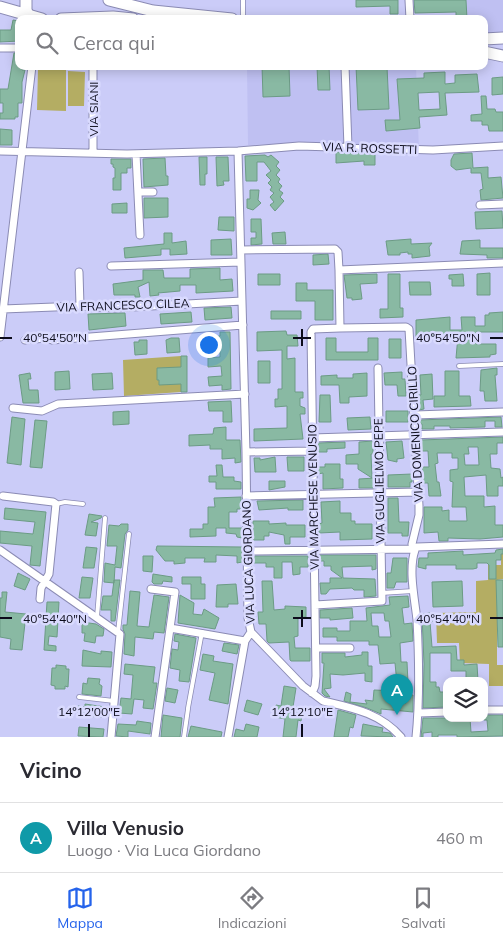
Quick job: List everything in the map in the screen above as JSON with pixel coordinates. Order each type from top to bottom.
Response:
[{"type":"main road","points":[[26,0],[26,11],[32,15]]},
{"type":"main road","points":[[99,15],[103,7],[102,0]]},
{"type":"main road","points":[[113,1],[153,11],[192,15]]},
{"type":"main road","points":[[0,7],[28,15]]},
{"type":"main road","points":[[488,39],[503,38]]},
{"type":"main road","points":[[488,53],[503,56]]},
{"type":"street","points":[[409,0],[410,15]]},
{"type":"street","points":[[0,48],[15,48]]},
{"type":"street","points":[[0,337],[32,70]]},
{"type":"street","name":"VIA SIANI","points":[[93,70],[94,152]]},
{"type":"street","points":[[345,70],[348,147]]},
{"type":"street","name":"VIA R. ROSSETTI","points":[[0,151],[136,154],[238,151],[300,146],[433,150],[503,146]]},
{"type":"street","name":"VIA LUCA GIORDANO","points":[[238,151],[245,394],[248,618],[251,632],[312,693],[323,701],[375,716],[389,724],[401,737]]},
{"type":"street","points":[[136,154],[140,236]]},
{"type":"street","points":[[138,192],[153,192]]},
{"type":"street","points":[[480,205],[503,204]]},
{"type":"street","points":[[241,250],[335,249],[338,252],[340,328]]},
{"type":"street","points":[[112,266],[242,262]]},
{"type":"street","points":[[339,270],[503,264]]},
{"type":"street","points":[[79,272],[80,306]]},
{"type":"street","name":"VIA FRANCESCO CILEA","points":[[3,309],[80,306],[114,308],[242,301]]},
{"type":"street","points":[[25,340],[46,338],[52,340],[243,325]]},
{"type":"street","name":"VIA DOMENICO CIRILLO","points":[[340,328],[408,328],[419,492],[419,515],[413,546],[413,591],[417,623],[420,697],[416,737]]},
{"type":"street","name":"VIA MARCHESE VENUSIO","points":[[312,693],[316,682],[316,648],[311,330],[340,328]]},
{"type":"street","name":"VIA GUGLIELMO PEPE","points":[[378,368],[382,593]]},
{"type":"street","points":[[13,408],[42,411],[60,404],[245,394]]},
{"type":"street","points":[[415,415],[503,412]]},
{"type":"street","points":[[312,438],[503,432]]},
{"type":"street","points":[[246,452],[312,451]]},
{"type":"street","points":[[246,496],[419,492]]},
{"type":"street","points":[[3,496],[53,502],[56,504],[49,574],[40,591],[40,599]]},
{"type":"street","points":[[247,551],[503,544]]},
{"type":"street","points":[[0,550],[118,632],[120,636],[111,737]]},
{"type":"street","points":[[151,589],[175,591],[155,737]]},
{"type":"street","points":[[315,605],[381,601],[382,593]]},
{"type":"street","points":[[170,628],[246,641]]},
{"type":"street","points":[[228,737],[246,641],[251,632]]},
{"type":"street","points":[[316,648],[350,648]]},
{"type":"street","points":[[488,710],[503,710]]},
{"type":"street","points":[[419,712],[443,712]]},
{"type":"lane","points":[[243,0],[243,15]]},
{"type":"lane","points":[[459,366],[503,364]]},
{"type":"lane","points":[[56,504],[65,502],[83,504]]},
{"type":"lane","points":[[97,617],[105,518]]},
{"type":"lane","points":[[118,632],[129,534]]},
{"type":"lane","points":[[382,593],[413,591]]},
{"type":"lane","points":[[184,737],[202,632]]},
{"type":"lane","points":[[79,696],[114,701]]},
{"type":"shaded area","points":[[466,0],[503,0],[503,36],[488,37],[488,15],[467,15]]},
{"type":"shaded area","points":[[38,70],[66,70],[66,111],[37,110]]},
{"type":"shaded area","points":[[247,70],[416,70],[419,152],[304,143],[248,145]]},
{"type":"shaded area","points":[[68,71],[85,72],[84,106],[68,106]]},
{"type":"shaded area","points":[[181,356],[181,392],[124,396],[123,360]]},
{"type":"shaded area","points":[[501,554],[503,554],[503,579],[497,580],[497,665],[503,665],[503,686],[489,686],[489,664],[460,663],[459,643],[437,643],[436,613],[476,612],[476,581],[488,580],[488,565],[501,565]]},
{"type":"building","points":[[356,0],[398,0],[398,14],[390,14],[390,6],[356,7]]},
{"type":"building","points":[[414,0],[466,0],[467,15],[456,15],[456,12],[415,13]]},
{"type":"building","points":[[13,20],[15,20],[15,41],[0,42],[0,30],[11,30]]},
{"type":"building","points":[[15,53],[15,70],[25,70],[22,82],[22,103],[18,103],[18,117],[15,117],[15,119],[0,119],[0,113],[3,113],[3,103],[0,103],[0,89],[8,89]]},
{"type":"building","points":[[262,70],[289,70],[290,96],[263,97]]},
{"type":"building","points":[[317,70],[329,70],[330,90],[318,90]]},
{"type":"building","points":[[356,70],[387,70],[389,109],[358,110]]},
{"type":"building","points":[[445,72],[445,84],[455,83],[455,75],[477,74],[479,92],[445,93],[447,115],[419,117],[420,128],[386,131],[385,120],[400,120],[397,79],[424,78],[424,73]],"holes":[[[439,92],[440,109],[419,110],[418,93]]]},
{"type":"building","points":[[503,77],[503,94],[492,95],[492,78]]},
{"type":"building","points":[[481,96],[486,96],[487,109],[503,112],[503,131],[489,131],[488,125],[482,125],[482,121],[471,121],[471,115],[482,114]]},
{"type":"building","points":[[0,129],[12,130],[12,145],[0,145]]},
{"type":"building","points":[[336,152],[375,154],[375,165],[364,165],[364,161],[336,163]]},
{"type":"building","points":[[472,153],[473,168],[488,167],[488,178],[501,177],[503,198],[481,200],[480,190],[483,189],[481,173],[471,173],[471,168],[456,170],[451,166],[454,154]]},
{"type":"building","points":[[265,155],[268,157],[271,155],[279,162],[276,166],[280,170],[276,175],[280,179],[278,182],[282,186],[279,190],[283,193],[280,197],[284,201],[275,211],[270,205],[274,202],[270,197],[274,193],[270,190],[272,187],[268,183],[271,180],[266,175],[271,171],[264,162],[257,162],[257,181],[246,181],[245,156]]},
{"type":"building","points":[[199,157],[207,157],[205,185],[200,185]]},
{"type":"building","points":[[216,157],[228,157],[229,181],[223,181],[224,185],[217,186]]},
{"type":"building","points":[[165,158],[168,185],[144,187],[143,159]]},
{"type":"building","points":[[111,159],[131,159],[131,168],[127,168],[127,173],[121,173],[121,190],[113,190],[115,168],[111,164]]},
{"type":"building","points":[[250,190],[259,190],[258,200],[261,203],[253,210],[247,208]]},
{"type":"building","points":[[144,198],[168,198],[168,217],[144,218]]},
{"type":"building","points":[[127,203],[127,213],[112,213],[112,204]]},
{"type":"building","points":[[502,211],[503,228],[476,229],[475,212]]},
{"type":"building","points":[[219,217],[234,217],[234,231],[218,230]]},
{"type":"building","points":[[251,219],[261,219],[262,244],[251,245],[251,238],[256,238],[256,232],[251,232]]},
{"type":"building","points":[[285,232],[286,244],[273,244],[272,233]]},
{"type":"building","points":[[164,233],[172,233],[172,243],[186,241],[187,254],[170,255],[170,249],[161,249],[161,255],[125,258],[124,248],[164,244]]},
{"type":"building","points":[[231,239],[232,255],[211,255],[211,240]]},
{"type":"building","points":[[411,239],[411,244],[432,243],[429,247],[430,256],[412,258],[412,254],[408,254],[408,252],[400,253],[400,255],[388,255],[386,241]]},
{"type":"building","points":[[480,240],[480,248],[503,248],[503,258],[487,258],[487,255],[460,254],[462,241]]},
{"type":"building","points":[[328,254],[329,264],[313,265],[313,255]]},
{"type":"building","points":[[220,268],[220,280],[232,279],[233,291],[196,293],[196,285],[180,285],[180,291],[158,293],[159,295],[150,296],[149,282],[138,287],[140,297],[135,297],[135,295],[114,295],[113,284],[143,280],[143,270],[163,270],[164,278],[190,278],[190,269]]},
{"type":"building","points":[[490,273],[490,295],[477,295],[477,274]]},
{"type":"building","points":[[258,274],[280,274],[280,285],[258,285]]},
{"type":"building","points":[[377,274],[377,283],[360,284],[362,299],[352,300],[352,298],[347,298],[344,275]]},
{"type":"building","points":[[388,274],[400,274],[400,308],[403,308],[403,317],[380,318],[380,309],[388,309]]},
{"type":"building","points":[[463,274],[464,286],[452,286],[452,279],[449,279],[449,275]]},
{"type":"building","points":[[409,282],[430,282],[431,295],[410,295]]},
{"type":"building","points":[[296,283],[307,283],[307,290],[333,290],[333,320],[315,320],[315,301],[296,301]]},
{"type":"building","points":[[231,307],[232,318],[205,320],[204,308]]},
{"type":"building","points":[[271,311],[301,311],[301,319],[271,319]]},
{"type":"building","points":[[191,312],[192,322],[161,324],[160,314]]},
{"type":"building","points":[[503,312],[503,332],[476,332],[476,344],[496,344],[496,354],[490,355],[490,357],[456,358],[458,336],[416,338],[416,320],[450,317],[450,330],[462,330],[461,317],[475,317],[475,326],[485,326],[485,315]]},
{"type":"building","points":[[125,313],[126,326],[89,330],[88,314]]},
{"type":"building","points":[[286,331],[287,335],[297,335],[298,346],[287,346],[287,359],[295,358],[295,392],[303,392],[303,398],[300,398],[300,406],[305,408],[305,414],[300,414],[303,439],[254,441],[254,429],[287,428],[287,406],[275,407],[275,399],[278,399],[278,389],[282,389],[282,350],[257,351],[257,332]]},
{"type":"building","points":[[220,332],[230,332],[231,389],[222,390],[222,385],[209,386],[208,377],[222,376],[221,366],[208,367],[208,358],[220,357],[220,344],[208,345],[207,337],[220,336]]},
{"type":"building","points":[[179,338],[180,352],[167,353],[166,340]]},
{"type":"building","points":[[326,338],[336,338],[336,352],[368,352],[368,338],[378,338],[378,360],[326,360]]},
{"type":"building","points":[[389,339],[401,339],[401,358],[389,358]]},
{"type":"building","points":[[139,340],[147,340],[147,354],[135,355],[134,342],[139,342]]},
{"type":"building","points":[[181,356],[187,356],[187,392],[181,392],[181,384],[159,385],[159,380],[157,380],[157,368],[181,367]]},
{"type":"building","points":[[258,361],[270,361],[270,383],[258,383]]},
{"type":"building","points":[[497,368],[497,375],[495,375],[497,401],[485,401],[484,391],[480,391],[481,370]]},
{"type":"building","points":[[69,371],[70,389],[55,390],[55,372]]},
{"type":"building","points":[[445,371],[459,371],[459,396],[470,396],[471,406],[434,407],[434,396],[445,396]]},
{"type":"building","points":[[402,372],[402,379],[405,379],[406,396],[398,396],[397,385],[385,385],[384,373]]},
{"type":"building","points":[[30,373],[31,379],[28,379],[29,390],[38,390],[39,403],[23,403],[19,375]]},
{"type":"building","points":[[112,373],[113,389],[93,390],[92,374]]},
{"type":"building","points":[[367,373],[367,396],[349,397],[349,403],[340,403],[339,385],[321,385],[321,376],[337,375],[337,378],[353,378],[353,374]]},
{"type":"building","points":[[432,374],[433,399],[423,400],[424,409],[419,410],[418,395],[421,395],[420,375]]},
{"type":"building","points":[[320,395],[330,395],[331,422],[319,422]]},
{"type":"building","points":[[231,401],[232,422],[223,422],[223,411],[209,411],[208,402]]},
{"type":"building","points":[[129,411],[129,424],[113,425],[113,412]]},
{"type":"building","points":[[386,411],[408,411],[408,422],[386,422]]},
{"type":"building","points":[[12,417],[25,419],[21,465],[7,463]]},
{"type":"building","points":[[370,417],[371,429],[348,430],[347,418]]},
{"type":"building","points":[[501,417],[502,427],[495,427],[495,421],[485,421],[485,427],[450,428],[450,426],[434,426],[434,429],[422,429],[422,424],[420,424],[419,420]]},
{"type":"building","points":[[35,420],[47,421],[42,468],[30,467]]},
{"type":"building","points":[[226,427],[226,440],[240,440],[241,462],[235,463],[235,458],[222,459],[222,449],[210,449],[210,445],[189,446],[189,435],[213,434],[214,428]]},
{"type":"building","points":[[503,437],[503,443],[497,443],[497,454],[490,454],[491,468],[500,469],[501,478],[503,477],[503,486],[498,486],[498,496],[487,496],[486,475],[464,477],[465,496],[484,496],[484,507],[495,506],[495,525],[503,525],[503,537],[480,539],[448,538],[448,541],[439,541],[438,532],[424,533],[424,507],[442,507],[442,511],[449,510],[449,521],[467,521],[466,507],[452,507],[453,482],[450,481],[450,470],[458,469],[458,458],[452,458],[452,453],[437,453],[438,463],[435,464],[441,496],[429,496],[428,483],[423,483],[422,467],[429,467],[428,451],[421,451],[421,440]],"holes":[[[468,447],[478,447],[479,465],[465,465],[464,454],[469,454]]]},
{"type":"building","points":[[373,441],[373,454],[371,454],[372,478],[358,469],[358,464],[346,464],[346,455],[359,454],[359,442]]},
{"type":"building","points":[[402,441],[404,458],[397,459],[397,462],[388,460],[386,442]]},
{"type":"building","points":[[345,442],[345,448],[327,449],[327,452],[318,452],[318,443]]},
{"type":"building","points":[[275,457],[276,472],[255,472],[254,458],[260,458],[260,460]]},
{"type":"building","points":[[287,457],[304,457],[304,471],[288,471]]},
{"type":"building","points":[[325,464],[340,464],[340,479],[343,479],[343,488],[323,489],[323,473],[318,474],[318,467],[325,467]]},
{"type":"building","points":[[216,465],[222,465],[223,477],[234,477],[234,481],[241,482],[241,489],[216,489],[216,482],[209,482],[209,476],[217,476]]},
{"type":"building","points":[[412,474],[410,487],[388,487],[388,475]]},
{"type":"building","points":[[375,478],[375,488],[359,488],[359,479]]},
{"type":"building","points":[[269,481],[285,481],[285,487],[269,490]]},
{"type":"building","points":[[241,497],[241,509],[237,509],[237,512],[229,512],[229,528],[242,528],[242,538],[237,537],[236,534],[226,533],[226,528],[216,528],[216,536],[190,537],[190,529],[203,529],[203,524],[208,524],[208,507],[215,507],[214,498]]},
{"type":"building","points":[[388,498],[398,498],[399,522],[409,522],[408,536],[402,536],[402,533],[388,533]]},
{"type":"building","points":[[303,500],[303,510],[288,510],[288,508],[259,510],[257,501]]},
{"type":"building","points":[[340,501],[340,513],[351,513],[351,521],[355,521],[355,524],[372,524],[372,539],[340,540],[340,532],[319,533],[319,524],[322,523],[321,502]]},
{"type":"building","points":[[5,508],[46,512],[40,566],[30,565],[32,546],[0,543],[0,531],[33,534],[35,522],[4,519]]},
{"type":"building","points":[[89,514],[102,516],[91,522],[98,523],[96,536],[85,535]]},
{"type":"building","points":[[253,521],[269,521],[269,524],[305,525],[305,537],[290,537],[290,544],[285,544],[284,535],[269,532],[269,536],[264,536],[264,540],[253,540]]},
{"type":"building","points":[[121,524],[128,524],[128,530],[125,534],[121,568],[115,567],[114,583],[104,582],[105,563],[115,565],[117,546],[107,546],[109,525],[119,526]]},
{"type":"building","points":[[157,546],[242,547],[242,562],[237,563],[237,556],[216,555],[216,562],[204,562],[205,558],[185,558],[185,563],[174,564],[174,561],[165,561],[156,550]]},
{"type":"building","points":[[86,547],[97,548],[94,568],[83,568]]},
{"type":"building","points":[[503,549],[501,560],[496,560],[496,579],[489,579],[489,565],[487,563],[477,563],[477,568],[473,569],[456,569],[456,565],[426,565],[426,569],[418,567],[419,558],[428,558],[428,553],[463,551],[463,555],[495,553],[496,550]]},
{"type":"building","points":[[320,555],[376,555],[376,569],[372,570],[372,566],[342,567],[343,578],[375,579],[376,596],[364,597],[364,590],[354,590],[352,588],[330,589],[326,594],[321,594],[320,583],[330,583],[330,578],[342,578],[331,570],[331,566],[324,566],[324,561],[320,561]]},
{"type":"building","points":[[143,556],[153,556],[152,572],[143,571]]},
{"type":"building","points":[[253,556],[308,556],[308,567],[300,567],[300,574],[293,575],[292,562],[282,562],[282,578],[274,578],[274,567],[266,567],[266,563],[253,563]]},
{"type":"building","points":[[393,558],[407,558],[407,582],[396,582],[394,588],[387,588],[387,573],[391,573]]},
{"type":"building","points":[[18,573],[30,579],[25,590],[14,586]]},
{"type":"building","points":[[153,574],[172,577],[172,582],[163,581],[162,584],[154,584],[152,582]]},
{"type":"building","points":[[82,577],[93,578],[90,598],[79,598]]},
{"type":"building","points":[[182,577],[201,577],[201,584],[205,584],[205,599],[191,599],[191,584],[182,584]]},
{"type":"building","points":[[114,580],[120,580],[115,621],[111,621],[111,610],[101,610],[103,596],[112,596]]},
{"type":"building","points":[[496,580],[503,580],[503,647],[498,647]]},
{"type":"building","points":[[262,581],[272,581],[274,610],[285,609],[285,606],[306,607],[306,617],[298,618],[298,636],[294,637],[295,648],[310,648],[310,661],[291,661],[289,642],[269,643],[267,641],[266,624],[259,624],[258,612],[263,612]]},
{"type":"building","points":[[462,581],[463,606],[433,607],[432,582]]},
{"type":"building","points":[[236,584],[238,604],[228,604],[228,607],[216,607],[217,585]]},
{"type":"building","points":[[130,591],[140,592],[137,626],[149,627],[154,595],[169,597],[164,633],[154,632],[153,639],[135,637],[134,656],[124,654],[125,634],[123,625],[127,625]]},
{"type":"building","points":[[2,592],[7,592],[5,612],[26,614],[22,650],[10,649],[11,639],[0,637],[0,598],[2,598]]},
{"type":"building","points":[[180,595],[194,603],[193,614],[202,615],[204,609],[219,618],[215,629],[178,623]]},
{"type":"building","points":[[408,596],[409,607],[402,608],[404,624],[412,623],[413,641],[400,643],[401,662],[407,662],[408,683],[397,684],[395,663],[380,664],[378,645],[369,645],[369,641],[337,641],[337,637],[323,637],[323,628],[337,628],[337,631],[350,631],[350,621],[367,621],[366,608],[390,605],[389,597]],"holes":[[[371,613],[384,613],[385,621],[389,621],[391,637],[379,637],[378,626],[372,626]]]},
{"type":"building","points":[[47,602],[59,602],[57,637],[49,636],[48,645],[56,646],[56,651],[44,650]]},
{"type":"building","points":[[352,608],[353,618],[330,620],[330,618],[320,618],[320,610]]},
{"type":"building","points":[[430,613],[432,647],[456,646],[457,660],[464,660],[464,665],[477,664],[478,677],[466,677],[466,671],[451,671],[451,653],[430,653],[430,682],[436,682],[436,687],[439,687],[440,692],[443,692],[443,707],[423,708],[422,614]]},
{"type":"building","points":[[82,622],[96,624],[104,629],[103,636],[96,636],[95,643],[84,641],[85,633],[82,633]]},
{"type":"building","points":[[175,634],[196,638],[189,682],[179,681],[180,670],[170,668],[172,649],[178,650],[179,642],[174,641]]},
{"type":"building","points":[[224,643],[239,645],[237,654],[222,651]]},
{"type":"building","points":[[83,650],[101,654],[101,651],[112,652],[111,667],[82,666]]},
{"type":"building","points":[[362,652],[368,652],[368,666],[372,666],[372,682],[365,681],[365,673],[330,674],[331,688],[324,689],[330,697],[325,696],[322,693],[324,663],[322,663],[322,653],[345,653],[345,657],[362,655]]},
{"type":"building","points":[[203,654],[214,656],[213,661],[233,664],[228,704],[209,700],[215,673],[200,670]]},
{"type":"building","points":[[125,664],[155,667],[153,683],[157,683],[153,709],[143,708],[144,700],[134,699],[132,714],[119,713],[121,698],[131,699],[133,675],[124,674]]},
{"type":"building","points":[[56,665],[66,666],[66,669],[69,669],[68,687],[65,686],[65,689],[55,689],[55,686],[51,685],[52,668],[56,668]]},
{"type":"building","points":[[88,678],[100,679],[99,684],[102,686],[101,696],[82,694],[83,683],[87,684]]},
{"type":"building","points":[[284,686],[296,688],[293,707],[303,708],[301,721],[298,720],[296,737],[283,737],[285,719],[275,717],[276,705],[281,706]]},
{"type":"building","points":[[167,688],[178,690],[175,703],[165,701]]},
{"type":"building","points":[[374,690],[398,691],[396,702],[406,703],[406,695],[413,695],[413,712],[381,709],[381,714],[344,701],[346,692],[351,694],[350,702],[367,704],[365,700],[373,701]]},
{"type":"building","points":[[247,700],[262,704],[258,715],[244,711]]},
{"type":"building","points":[[85,704],[105,707],[104,717],[78,716],[78,706],[85,707]]},
{"type":"building","points":[[338,710],[356,715],[353,728],[350,727],[348,737],[334,737]]},
{"type":"building","points":[[163,715],[182,718],[180,737],[161,737]]},
{"type":"building","points":[[488,715],[503,715],[503,736],[457,737],[457,735],[438,735],[438,737],[432,737],[432,732],[423,733],[423,737],[421,737],[423,718],[443,718],[443,722],[470,722],[471,732],[488,731]]},
{"type":"building","points":[[137,721],[151,723],[150,734],[128,731],[128,737],[116,736],[118,724],[136,725]]},
{"type":"building","points":[[246,724],[259,727],[257,737],[234,737],[236,729],[244,731]]},
{"type":"building","points":[[363,724],[383,728],[382,732],[390,733],[393,737],[361,736]]},
{"type":"building","points":[[191,726],[222,732],[221,737],[188,737]]},
{"type":"building","points":[[79,727],[104,729],[103,737],[78,736]]},
{"type":"place","name":"Villa Venusio","points":[[397,715]]}]
